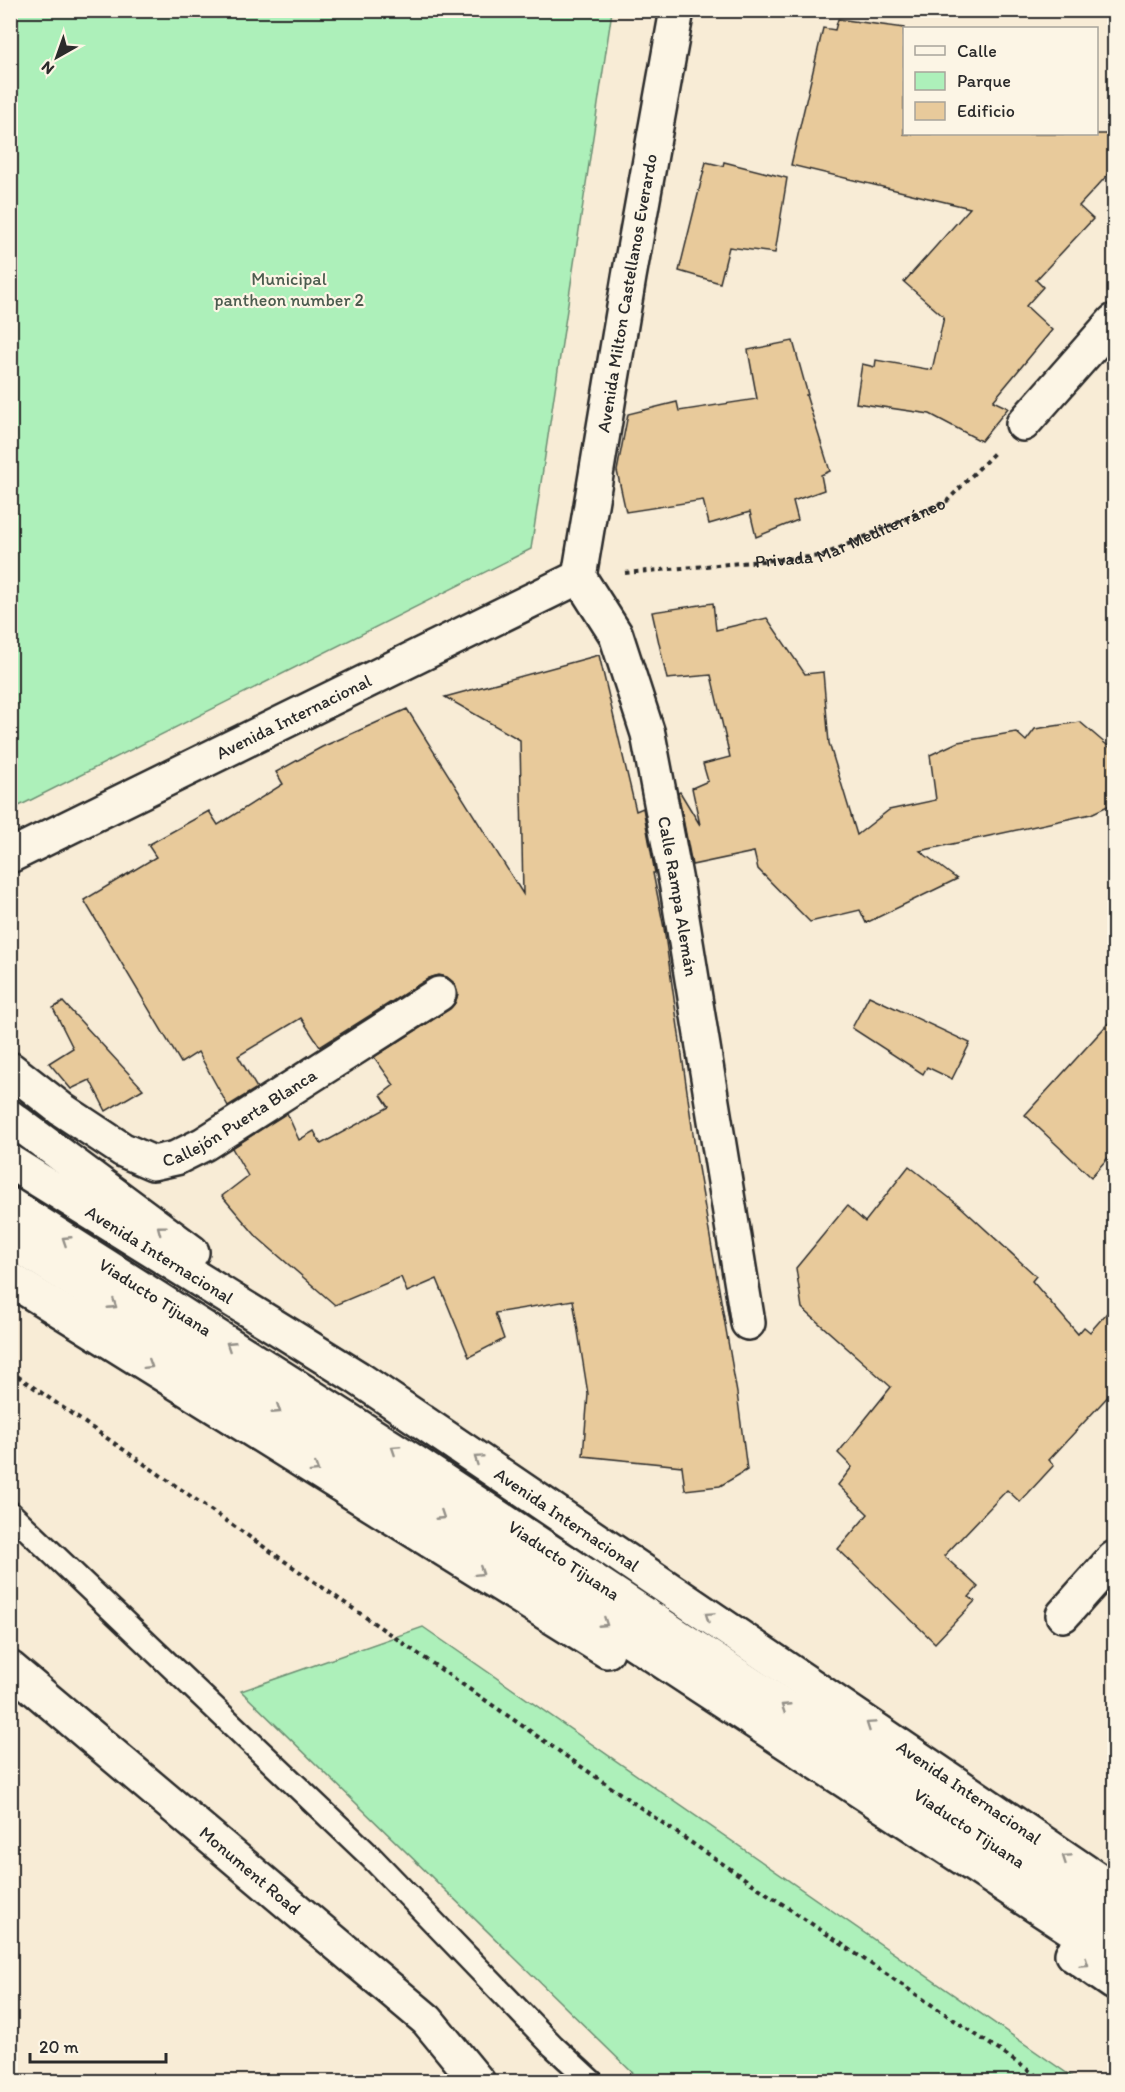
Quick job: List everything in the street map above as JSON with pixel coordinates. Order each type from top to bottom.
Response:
[{"type":"main road","name":"Avenida Milton Castellanos Everardo","points":[[579,577],[629,277],[677,10]]},
{"type":"main road","points":[[1023,424],[1114,321]]},
{"type":"main road","name":"Avenida Internacional","points":[[10,856],[579,577]]},
{"type":"main road","name":"Calle Rampa Alemán","points":[[579,577],[616,635],[648,734],[677,886],[748,1323]]},
{"type":"main road","name":"Callejón Puerta Blanca","points":[[10,1069],[61,1109],[114,1144],[153,1163],[176,1158],[204,1144],[439,994]]},
{"type":"main road","points":[[10,1117],[358,1378]]},
{"type":"main road","name":"Avenida Internacional","points":[[10,1162],[358,1378],[1114,1891]]},
{"type":"main road","name":"Viaducto Tijuana","points":[[10,1205],[416,1463],[1114,1924]]},
{"type":"main road","name":"Viaducto Tijuana","points":[[10,1240],[379,1475],[1114,1957]]},
{"type":"main road","points":[[10,1279],[859,1808],[1114,1983]]},
{"type":"main road","points":[[1063,1615],[1114,1558]]},
{"type":"main road","name":"Monument Road","points":[[10,1668],[427,2020],[478,2082]]},
{"type":"lane","points":[[10,1513],[371,1857],[553,2046],[592,2082]]},
{"type":"path","name":"Privada Mar Mediterráneo","points":[[579,577],[821,556],[947,501],[1023,424]]},
{"type":"path","points":[[10,1371],[670,1828],[1046,2082]]},
{"type":"green space","name":"Municipal pantheon number 2","points":[[11,10],[612,11],[531,549],[11,810]]},
{"type":"green space","points":[[423,1627],[1078,2081],[641,2081],[241,1691]]},
{"type":"building","points":[[838,19],[903,28],[903,135],[1114,134],[1114,168],[1079,206],[1093,219],[1036,280],[1043,287],[1026,306],[1052,330],[993,401],[1008,408],[981,441],[930,414],[856,403],[862,364],[875,367],[876,360],[932,370],[944,317],[904,282],[970,208],[791,165],[823,28],[835,30]]},
{"type":"building","points":[[706,162],[723,166],[724,162],[787,178],[775,253],[729,247],[720,283],[679,271]]},
{"type":"building","points":[[793,341],[808,395],[806,395],[830,471],[821,475],[824,490],[793,501],[798,520],[756,537],[750,512],[709,524],[703,500],[626,512],[617,471],[628,414],[677,402],[679,411],[757,399],[748,350]]},
{"type":"building","points":[[713,603],[716,630],[767,618],[805,674],[823,672],[829,743],[857,835],[889,810],[936,800],[930,755],[958,742],[1016,732],[1026,741],[1035,729],[1080,722],[1114,751],[1114,803],[1091,814],[920,851],[957,879],[866,923],[860,910],[810,922],[758,869],[754,852],[692,865],[678,793],[680,792],[700,825],[692,788],[708,781],[703,764],[730,757],[711,675],[667,679],[652,612]]},
{"type":"building","points":[[599,655],[636,811],[643,808],[664,928],[697,1162],[737,1393],[747,1470],[720,1486],[685,1490],[682,1466],[583,1456],[588,1394],[573,1300],[495,1313],[504,1339],[469,1357],[437,1279],[407,1292],[401,1277],[335,1305],[257,1237],[222,1196],[248,1176],[232,1148],[287,1113],[299,1140],[314,1131],[321,1144],[389,1107],[381,1095],[394,1085],[374,1057],[450,1009],[458,994],[454,983],[447,977],[439,975],[429,978],[320,1047],[301,1018],[238,1056],[257,1088],[228,1106],[198,1052],[181,1063],[84,900],[156,857],[148,845],[209,811],[218,825],[283,784],[276,772],[322,747],[407,709],[523,894],[520,740],[445,697]]},
{"type":"building","points":[[869,996],[970,1043],[952,1079],[927,1067],[923,1074],[852,1028]]},
{"type":"building","points":[[63,1002],[143,1089],[106,1111],[90,1080],[71,1089],[49,1063],[73,1048],[53,1008]]},
{"type":"building","points":[[1114,1017],[1114,1151],[1091,1177],[1025,1115]]},
{"type":"building","points":[[909,1166],[961,1207],[1036,1276],[1032,1281],[1078,1334],[1084,1327],[1090,1332],[1114,1305],[1114,1390],[1049,1460],[1054,1465],[1020,1502],[1007,1490],[944,1556],[978,1587],[969,1597],[975,1601],[935,1643],[838,1549],[868,1514],[838,1485],[852,1467],[838,1453],[891,1387],[802,1308],[796,1268],[847,1206],[865,1222]]}]
